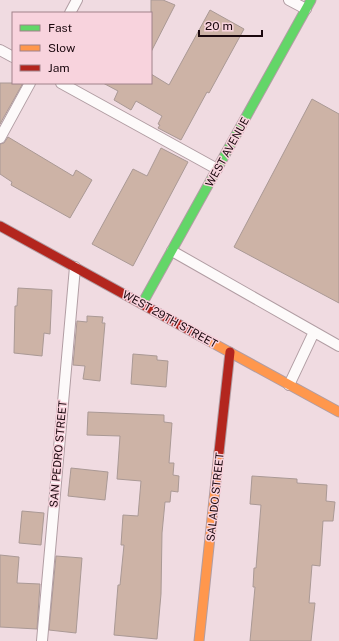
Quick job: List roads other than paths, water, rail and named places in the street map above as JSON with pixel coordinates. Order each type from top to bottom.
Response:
[{"type":"street","name":"WEST AVENUE","points":[[142,304],[311,0]]},
{"type":"street","name":"WEST 29TH STREET","points":[[0,226],[339,412]]},
{"type":"street","name":"SALADO STREET","points":[[199,641],[230,352]]},
{"type":"lane","points":[[71,12],[78,0]]},
{"type":"lane","points":[[289,0],[306,9]]},
{"type":"lane","points":[[0,50],[12,56]]},
{"type":"lane","points":[[0,138],[29,84]]},
{"type":"lane","points":[[63,84],[217,169]]},
{"type":"lane","points":[[172,251],[339,346]]},
{"type":"lane","name":"SAN PEDRO STREET","points":[[42,641],[75,268]]},
{"type":"lane","points":[[289,385],[314,332]]}]
